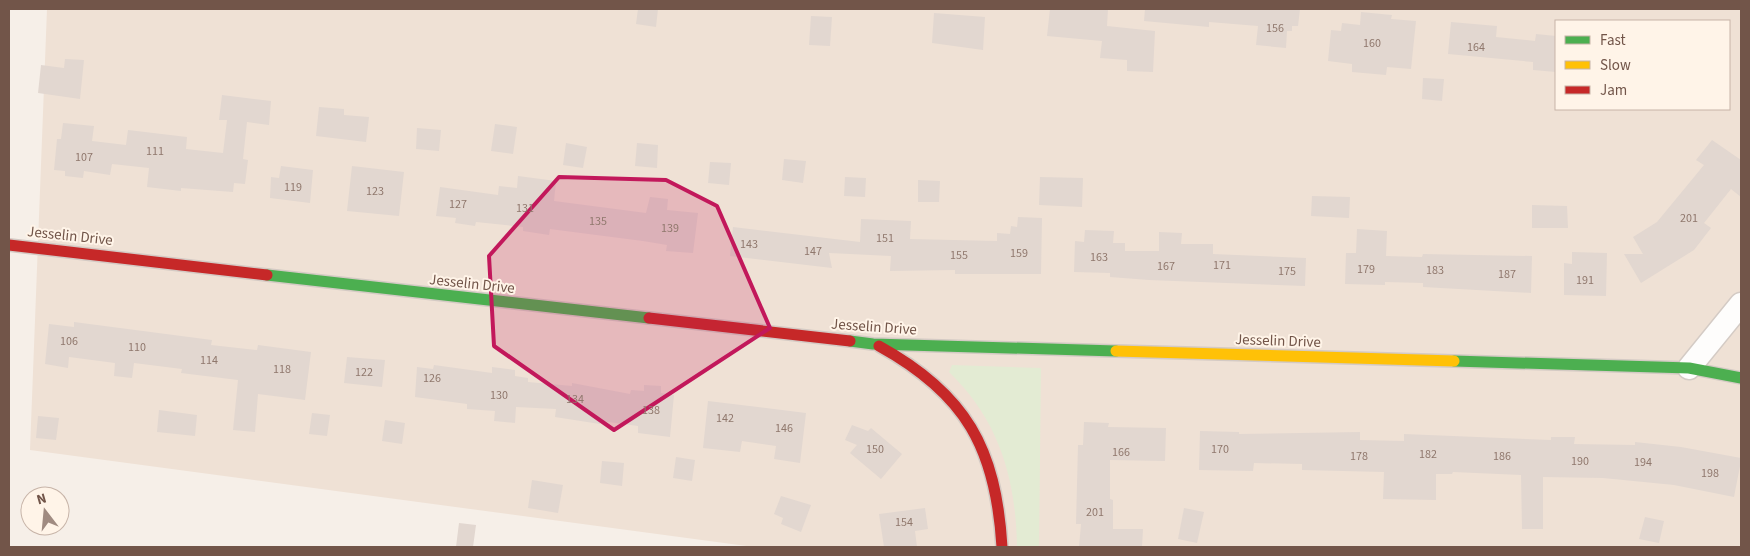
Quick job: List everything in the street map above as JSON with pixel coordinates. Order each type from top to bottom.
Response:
[{"type":"street","name":"Jesselin Drive","points":[[9,245],[873,344],[1689,368],[1741,378]]},
{"type":"street","points":[[1689,368],[1741,304]]},
{"type":"street","points":[[873,344],[897,355],[933,380],[974,429],[983,445],[990,464],[998,503],[1002,547]]},
{"type":"highlighted area","points":[[559,177],[666,180],[717,206],[770,328],[698,377],[614,430],[494,346],[489,256]]},
{"type":"shaded area","points":[[47,9],[1741,9],[1741,547],[754,547],[30,450]]},
{"type":"green space","points":[[952,365],[1041,368],[1039,547],[1017,547],[1013,498],[1001,452],[981,410],[949,372]]},
{"type":"building","points":[[638,9],[658,9],[656,27],[636,24]]},
{"type":"building","points":[[1050,9],[1108,9],[1107,26],[1155,31],[1153,72],[1127,71],[1127,60],[1100,58],[1102,41],[1047,36]]},
{"type":"building","points":[[1145,9],[1300,9],[1298,26],[1292,26],[1292,31],[1287,31],[1286,48],[1256,45],[1258,26],[1209,22],[1209,27],[1144,21]]},
{"type":"building","points":[[1361,12],[1392,15],[1391,19],[1416,21],[1411,69],[1387,67],[1386,75],[1352,72],[1352,64],[1328,61],[1331,30],[1341,31],[1342,23],[1360,25]]},
{"type":"building","points":[[934,13],[985,17],[983,50],[932,43]]},
{"type":"building","points":[[811,16],[832,17],[830,46],[809,45]]},
{"type":"building","points":[[1451,22],[1497,26],[1496,37],[1535,41],[1536,34],[1555,36],[1555,72],[1533,70],[1533,62],[1448,54]]},
{"type":"building","points":[[65,59],[84,60],[80,99],[38,93],[41,65],[64,68]]},
{"type":"building","points":[[1423,78],[1444,79],[1442,101],[1422,99]]},
{"type":"building","points":[[222,95],[271,101],[269,125],[247,122],[243,159],[248,160],[245,184],[234,183],[233,192],[181,188],[181,191],[147,187],[149,168],[112,164],[110,175],[84,171],[83,178],[65,176],[65,171],[54,170],[57,139],[61,139],[63,123],[94,126],[92,141],[126,145],[128,130],[187,137],[186,149],[223,153],[227,120],[219,120]]},
{"type":"building","points":[[319,107],[344,109],[344,115],[369,117],[366,142],[316,136]]},
{"type":"building","points":[[495,124],[517,127],[513,154],[491,151]]},
{"type":"building","points":[[417,128],[441,130],[439,151],[416,149]]},
{"type":"building","points":[[1712,140],[1741,160],[1741,197],[1731,189],[1704,223],[1711,228],[1694,250],[1641,283],[1624,254],[1643,254],[1633,237],[1657,222],[1704,165],[1696,160]]},
{"type":"building","points":[[566,143],[587,147],[583,168],[563,165]]},
{"type":"building","points":[[637,143],[658,145],[657,168],[635,166]]},
{"type":"building","points":[[784,159],[806,161],[803,183],[782,180]]},
{"type":"building","points":[[710,162],[731,163],[729,185],[708,183]]},
{"type":"building","points":[[281,166],[313,170],[310,203],[270,198],[271,177],[279,178]]},
{"type":"building","points":[[352,166],[404,172],[399,216],[347,211]]},
{"type":"building","points":[[518,176],[556,181],[554,201],[646,213],[650,197],[668,199],[667,210],[698,213],[693,253],[666,251],[667,245],[643,241],[550,229],[549,235],[523,231],[523,227],[476,222],[475,226],[455,223],[456,218],[436,216],[440,187],[498,195],[499,186],[517,188]]},
{"type":"building","points":[[845,177],[866,178],[865,197],[844,196]]},
{"type":"building","points":[[1040,177],[1083,178],[1082,207],[1039,205]]},
{"type":"building","points":[[918,180],[940,181],[939,202],[918,202]]},
{"type":"building","points":[[1312,196],[1350,197],[1349,218],[1311,216]]},
{"type":"building","points":[[1532,205],[1567,206],[1568,228],[1532,228]]},
{"type":"building","points":[[1018,217],[1042,218],[1041,274],[955,274],[955,270],[890,271],[891,256],[829,253],[832,268],[730,256],[733,227],[860,242],[861,219],[911,221],[910,239],[997,241],[997,233],[1010,234],[1011,226],[1017,227]]},
{"type":"building","points":[[1357,229],[1387,231],[1386,256],[1422,257],[1423,254],[1532,256],[1531,293],[1423,287],[1423,283],[1385,282],[1385,285],[1345,284],[1346,253],[1356,253]]},
{"type":"building","points":[[1085,230],[1114,231],[1113,243],[1125,243],[1125,251],[1159,251],[1159,232],[1182,233],[1181,244],[1213,244],[1213,254],[1306,258],[1305,286],[1149,280],[1110,277],[1110,273],[1074,272],[1075,241],[1084,242]]},
{"type":"building","points":[[1572,252],[1607,253],[1606,296],[1564,295],[1564,263],[1572,264]]},
{"type":"building","points":[[74,322],[212,340],[211,345],[257,350],[258,345],[311,352],[305,400],[258,394],[255,432],[233,430],[238,380],[181,373],[182,369],[134,363],[132,378],[114,376],[115,363],[69,357],[68,368],[45,364],[49,324],[74,327]]},
{"type":"building","points":[[347,357],[385,360],[382,387],[344,383]]},
{"type":"building","points":[[434,365],[492,373],[492,367],[515,370],[515,376],[528,378],[528,382],[572,386],[572,383],[630,394],[631,390],[644,391],[644,385],[661,386],[661,393],[674,395],[670,437],[638,433],[638,426],[601,421],[600,424],[555,417],[556,409],[516,407],[515,423],[494,421],[495,411],[467,409],[467,404],[415,397],[417,367],[433,369]]},
{"type":"building","points":[[708,401],[806,413],[800,463],[774,459],[776,446],[742,441],[740,452],[703,448]]},
{"type":"building","points":[[159,410],[197,415],[195,436],[157,432]]},
{"type":"building","points":[[312,413],[330,415],[327,436],[309,434]]},
{"type":"building","points":[[38,416],[59,418],[56,440],[36,438]]},
{"type":"building","points":[[385,420],[405,423],[402,444],[382,441]]},
{"type":"building","points":[[1084,422],[1109,423],[1108,427],[1166,428],[1165,461],[1110,460],[1110,499],[1113,500],[1113,529],[1143,529],[1142,547],[1079,547],[1081,524],[1076,524],[1078,445],[1083,445]]},
{"type":"building","points":[[852,425],[868,431],[871,428],[902,454],[881,479],[850,453],[857,445],[845,440]]},
{"type":"building","points":[[1200,431],[1239,432],[1239,434],[1360,432],[1360,440],[1404,441],[1404,434],[1551,440],[1551,437],[1575,437],[1574,444],[1635,445],[1635,442],[1681,447],[1741,458],[1741,461],[1734,497],[1674,485],[1603,478],[1543,477],[1543,529],[1522,529],[1521,475],[1453,472],[1452,474],[1436,474],[1436,500],[1383,499],[1384,472],[1302,470],[1302,464],[1254,463],[1253,471],[1199,470]]},
{"type":"building","points":[[676,457],[695,460],[692,481],[673,478]]},
{"type":"building","points":[[602,461],[624,463],[622,486],[600,483]]},
{"type":"building","points":[[532,480],[563,485],[558,513],[528,508]]},
{"type":"building","points":[[781,496],[811,505],[801,532],[781,524],[783,518],[774,514]]},
{"type":"building","points":[[925,508],[928,529],[915,531],[917,547],[884,547],[879,514]]},
{"type":"building","points":[[1184,508],[1204,512],[1197,543],[1178,539]]},
{"type":"building","points":[[1645,517],[1664,521],[1659,543],[1639,539]]},
{"type":"building","points":[[459,523],[476,525],[473,547],[456,547]]},
{"type":"traffic: fast","points":[[267,275],[649,318]]},
{"type":"traffic: fast","points":[[850,341],[873,344],[1116,351]]},
{"type":"traffic: fast","points":[[1454,361],[1689,368],[1741,378]]},
{"type":"traffic: slow","points":[[1116,351],[1454,361]]},
{"type":"traffic: jam","points":[[9,245],[267,275]]},
{"type":"traffic: jam","points":[[649,318],[850,341]]},
{"type":"traffic: jam","points":[[879,346],[909,364],[934,384],[955,405],[971,427],[983,453],[992,481],[999,512],[1002,547]]}]
